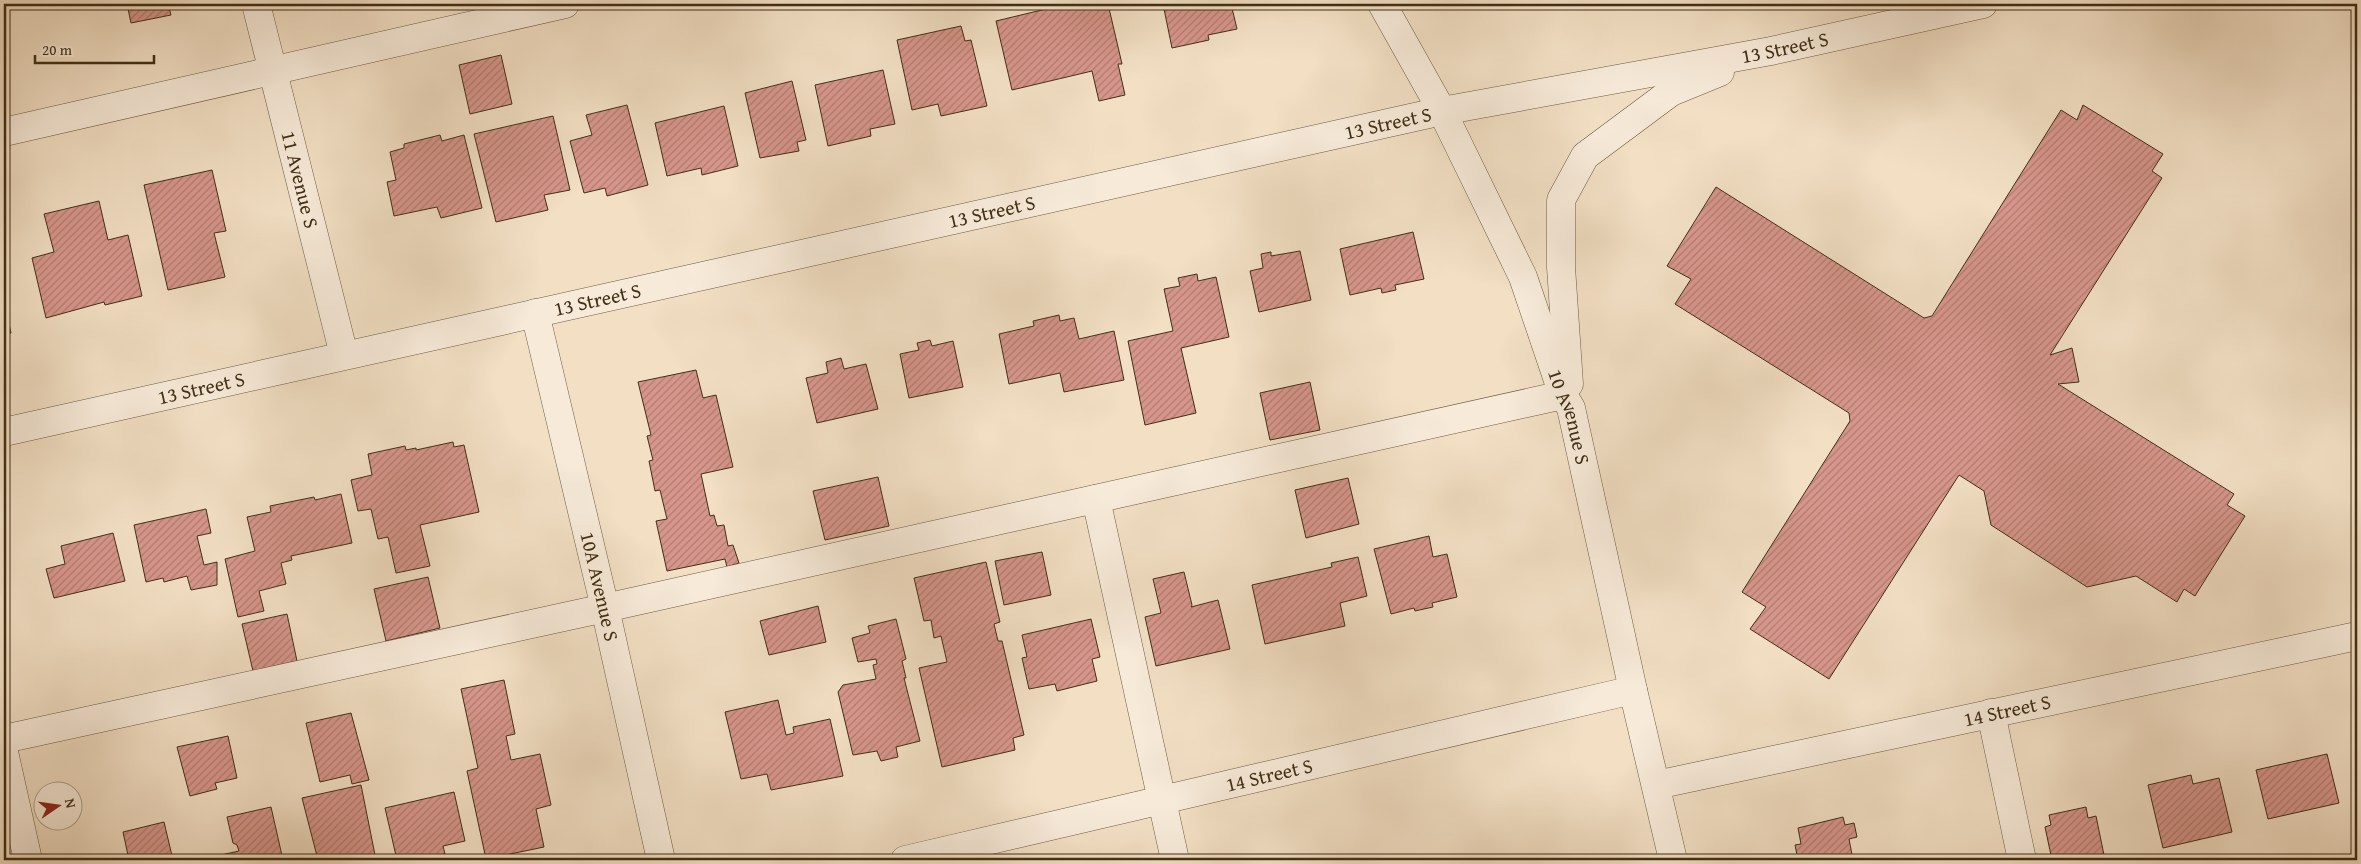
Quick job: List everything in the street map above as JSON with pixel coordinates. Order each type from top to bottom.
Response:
[{"type":"street","name":"11 Avenue S","points":[[256,4],[344,355]]},
{"type":"street","points":[[4,132],[565,4]]},
{"type":"street","name":"10 Avenue S","points":[[1382,4],[1442,111],[1523,277],[1567,401],[1673,860]]},
{"type":"street","name":"13 Street S","points":[[4,432],[1442,111],[1772,51],[1983,4]]},
{"type":"street","points":[[4,739],[1096,499],[1567,401],[1561,267],[1561,200],[1585,156],[1671,92],[1772,51]]},
{"type":"street","name":"10A Avenue S","points":[[535,313],[606,608],[661,860]]},
{"type":"street","points":[[1096,499],[1175,860]]},
{"type":"street","name":"14 Street S","points":[[1656,785],[2357,636]]},
{"type":"street","name":"14 Street S","points":[[905,860],[1633,690]]},
{"type":"street","points":[[1991,714],[2022,860]]},
{"type":"street","points":[[4,752],[28,860]]},
{"type":"building","points":[[127,4],[168,4],[171,15],[131,23]]},
{"type":"building","points":[[1067,4],[1108,4],[1122,64],[1118,64],[1125,95],[1099,101],[1092,71],[1012,90],[996,21]]},
{"type":"building","points":[[1163,4],[1231,4],[1237,29],[1208,35],[1209,40],[1172,48]]},
{"type":"building","points":[[961,26],[965,41],[971,40],[987,106],[941,116],[938,104],[912,110],[897,40]]},
{"type":"building","points":[[501,55],[512,104],[470,114],[459,65]]},
{"type":"building","points":[[883,70],[895,124],[870,129],[871,136],[828,146],[815,85]]},
{"type":"building","points":[[792,81],[806,140],[797,142],[799,151],[760,158],[745,93]]},
{"type":"building","points":[[627,105],[648,185],[607,196],[605,188],[584,193],[570,141],[592,135],[586,115]]},
{"type":"building","points":[[2083,105],[2163,154],[2152,171],[2162,178],[2050,355],[2072,348],[2079,382],[2058,384],[2234,494],[2227,505],[2245,516],[2195,596],[2184,589],[2177,602],[2136,576],[2087,587],[1991,525],[1984,491],[1959,475],[1829,679],[1750,629],[1766,607],[1742,592],[1850,421],[1849,413],[1675,304],[1691,279],[1667,266],[1716,187],[1924,318],[1932,316],[2061,110],[2077,120]]},
{"type":"building","points":[[724,106],[738,166],[702,175],[701,168],[667,176],[655,123]]},
{"type":"building","points":[[553,116],[570,190],[544,195],[548,210],[496,222],[474,134]]},
{"type":"building","points":[[440,135],[442,141],[464,135],[482,208],[441,218],[437,207],[394,216],[387,182],[396,180],[390,152],[404,148],[404,144]]},
{"type":"building","points":[[212,170],[226,231],[214,233],[225,277],[168,290],[144,185]]},
{"type":"building","points":[[99,201],[108,240],[128,235],[142,296],[105,305],[104,302],[46,318],[32,258],[54,252],[44,214]]},
{"type":"building","points":[[1413,232],[1424,279],[1395,285],[1396,290],[1382,293],[1381,288],[1350,295],[1340,249]]},
{"type":"building","points":[[1300,251],[1311,300],[1259,312],[1250,271],[1263,268],[1261,254],[1271,252],[1271,256]]},
{"type":"building","points":[[1197,274],[1198,281],[1216,277],[1229,337],[1181,348],[1196,413],[1145,425],[1128,341],[1173,331],[1164,289],[1180,286],[1178,278]]},
{"type":"building","points":[[4,302],[11,333],[4,334]]},
{"type":"building","points":[[1059,315],[1060,321],[1074,318],[1079,339],[1114,331],[1124,380],[1064,392],[1060,373],[1009,384],[999,334],[1034,326],[1033,321]]},
{"type":"building","points":[[930,340],[932,346],[953,341],[963,387],[909,398],[900,354],[919,350],[917,343]]},
{"type":"building","points":[[841,358],[844,369],[866,364],[878,409],[817,423],[806,378],[828,373],[826,362]]},
{"type":"building","points":[[696,370],[703,398],[716,395],[733,467],[701,474],[710,516],[714,515],[717,526],[724,525],[728,546],[733,545],[739,563],[727,567],[725,559],[667,571],[656,521],[667,519],[660,490],[655,491],[649,461],[653,460],[647,436],[651,435],[638,382]]},
{"type":"building","points":[[1310,382],[1320,430],[1270,440],[1260,393]]},
{"type":"building","points":[[453,442],[454,447],[464,445],[479,512],[420,525],[430,566],[396,573],[388,537],[378,539],[371,509],[358,511],[351,480],[372,475],[368,454],[405,446],[406,450],[416,448],[416,450]]},
{"type":"building","points":[[878,477],[889,526],[825,540],[813,491]]},
{"type":"building","points":[[1348,478],[1359,524],[1306,538],[1295,490]]},
{"type":"building","points":[[341,494],[352,543],[291,556],[292,560],[281,563],[286,584],[259,591],[264,611],[238,617],[225,559],[255,551],[247,517],[271,512],[270,506],[314,497],[315,500]]},
{"type":"building","points":[[206,509],[211,533],[197,536],[204,565],[217,562],[217,585],[191,590],[187,576],[164,582],[163,578],[146,582],[134,525]]},
{"type":"building","points":[[113,533],[125,581],[54,598],[46,569],[65,564],[61,546]]},
{"type":"building","points":[[1429,536],[1433,557],[1447,554],[1457,597],[1432,603],[1433,607],[1415,611],[1414,608],[1391,614],[1374,549]]},
{"type":"building","points":[[1042,552],[1051,595],[1004,605],[995,561]]},
{"type":"building","points":[[1358,557],[1367,596],[1340,603],[1345,626],[1265,644],[1252,585],[1332,567],[1331,563]]},
{"type":"building","points":[[986,562],[1000,622],[994,624],[998,641],[1002,641],[1024,735],[1013,738],[1015,750],[942,767],[919,668],[947,662],[941,636],[934,638],[931,620],[924,621],[914,578]]},
{"type":"building","points":[[1184,572],[1191,607],[1218,600],[1230,649],[1156,666],[1145,617],[1161,613],[1153,579]]},
{"type":"building","points":[[428,577],[440,628],[386,641],[374,589]]},
{"type":"building","points":[[818,606],[826,642],[769,655],[760,621]]},
{"type":"building","points":[[287,614],[297,661],[253,671],[242,624]]},
{"type":"building","points":[[896,619],[906,659],[902,661],[906,678],[904,678],[920,741],[896,747],[898,757],[881,761],[877,751],[853,755],[838,692],[843,685],[876,679],[873,665],[877,664],[876,659],[858,662],[852,638],[870,633],[868,626]]},
{"type":"building","points":[[1091,619],[1100,657],[1092,659],[1097,681],[1057,691],[1055,684],[1029,689],[1022,658],[1027,657],[1022,635]]},
{"type":"building","points":[[504,680],[515,734],[506,736],[511,760],[540,754],[551,805],[536,809],[544,847],[486,859],[467,771],[478,768],[461,689]]},
{"type":"building","points":[[778,700],[786,735],[794,733],[793,727],[830,719],[843,776],[771,790],[767,774],[741,779],[725,712]]},
{"type":"building","points":[[351,713],[369,780],[352,784],[350,775],[320,782],[306,723]]},
{"type":"building","points":[[228,736],[237,778],[215,783],[217,789],[190,796],[177,747]]},
{"type":"building","points":[[2327,754],[2339,803],[2268,819],[2256,770]]},
{"type":"building","points":[[2191,775],[2193,784],[2219,778],[2232,832],[2163,848],[2148,785]]},
{"type":"building","points":[[361,785],[376,860],[318,860],[302,798]]},
{"type":"building","points":[[454,792],[465,841],[443,846],[445,854],[416,860],[397,860],[385,808]]},
{"type":"building","points":[[271,807],[283,860],[222,860],[221,855],[239,851],[237,845],[233,843],[227,817]]},
{"type":"building","points":[[2086,807],[2088,818],[2096,816],[2105,860],[2052,860],[2045,827],[2051,825],[2049,815]]},
{"type":"building","points":[[1843,817],[1845,825],[1854,823],[1857,837],[1849,839],[1853,860],[1798,860],[1795,845],[1801,844],[1798,828]]},
{"type":"building","points":[[164,822],[173,860],[129,860],[123,832]]}]
